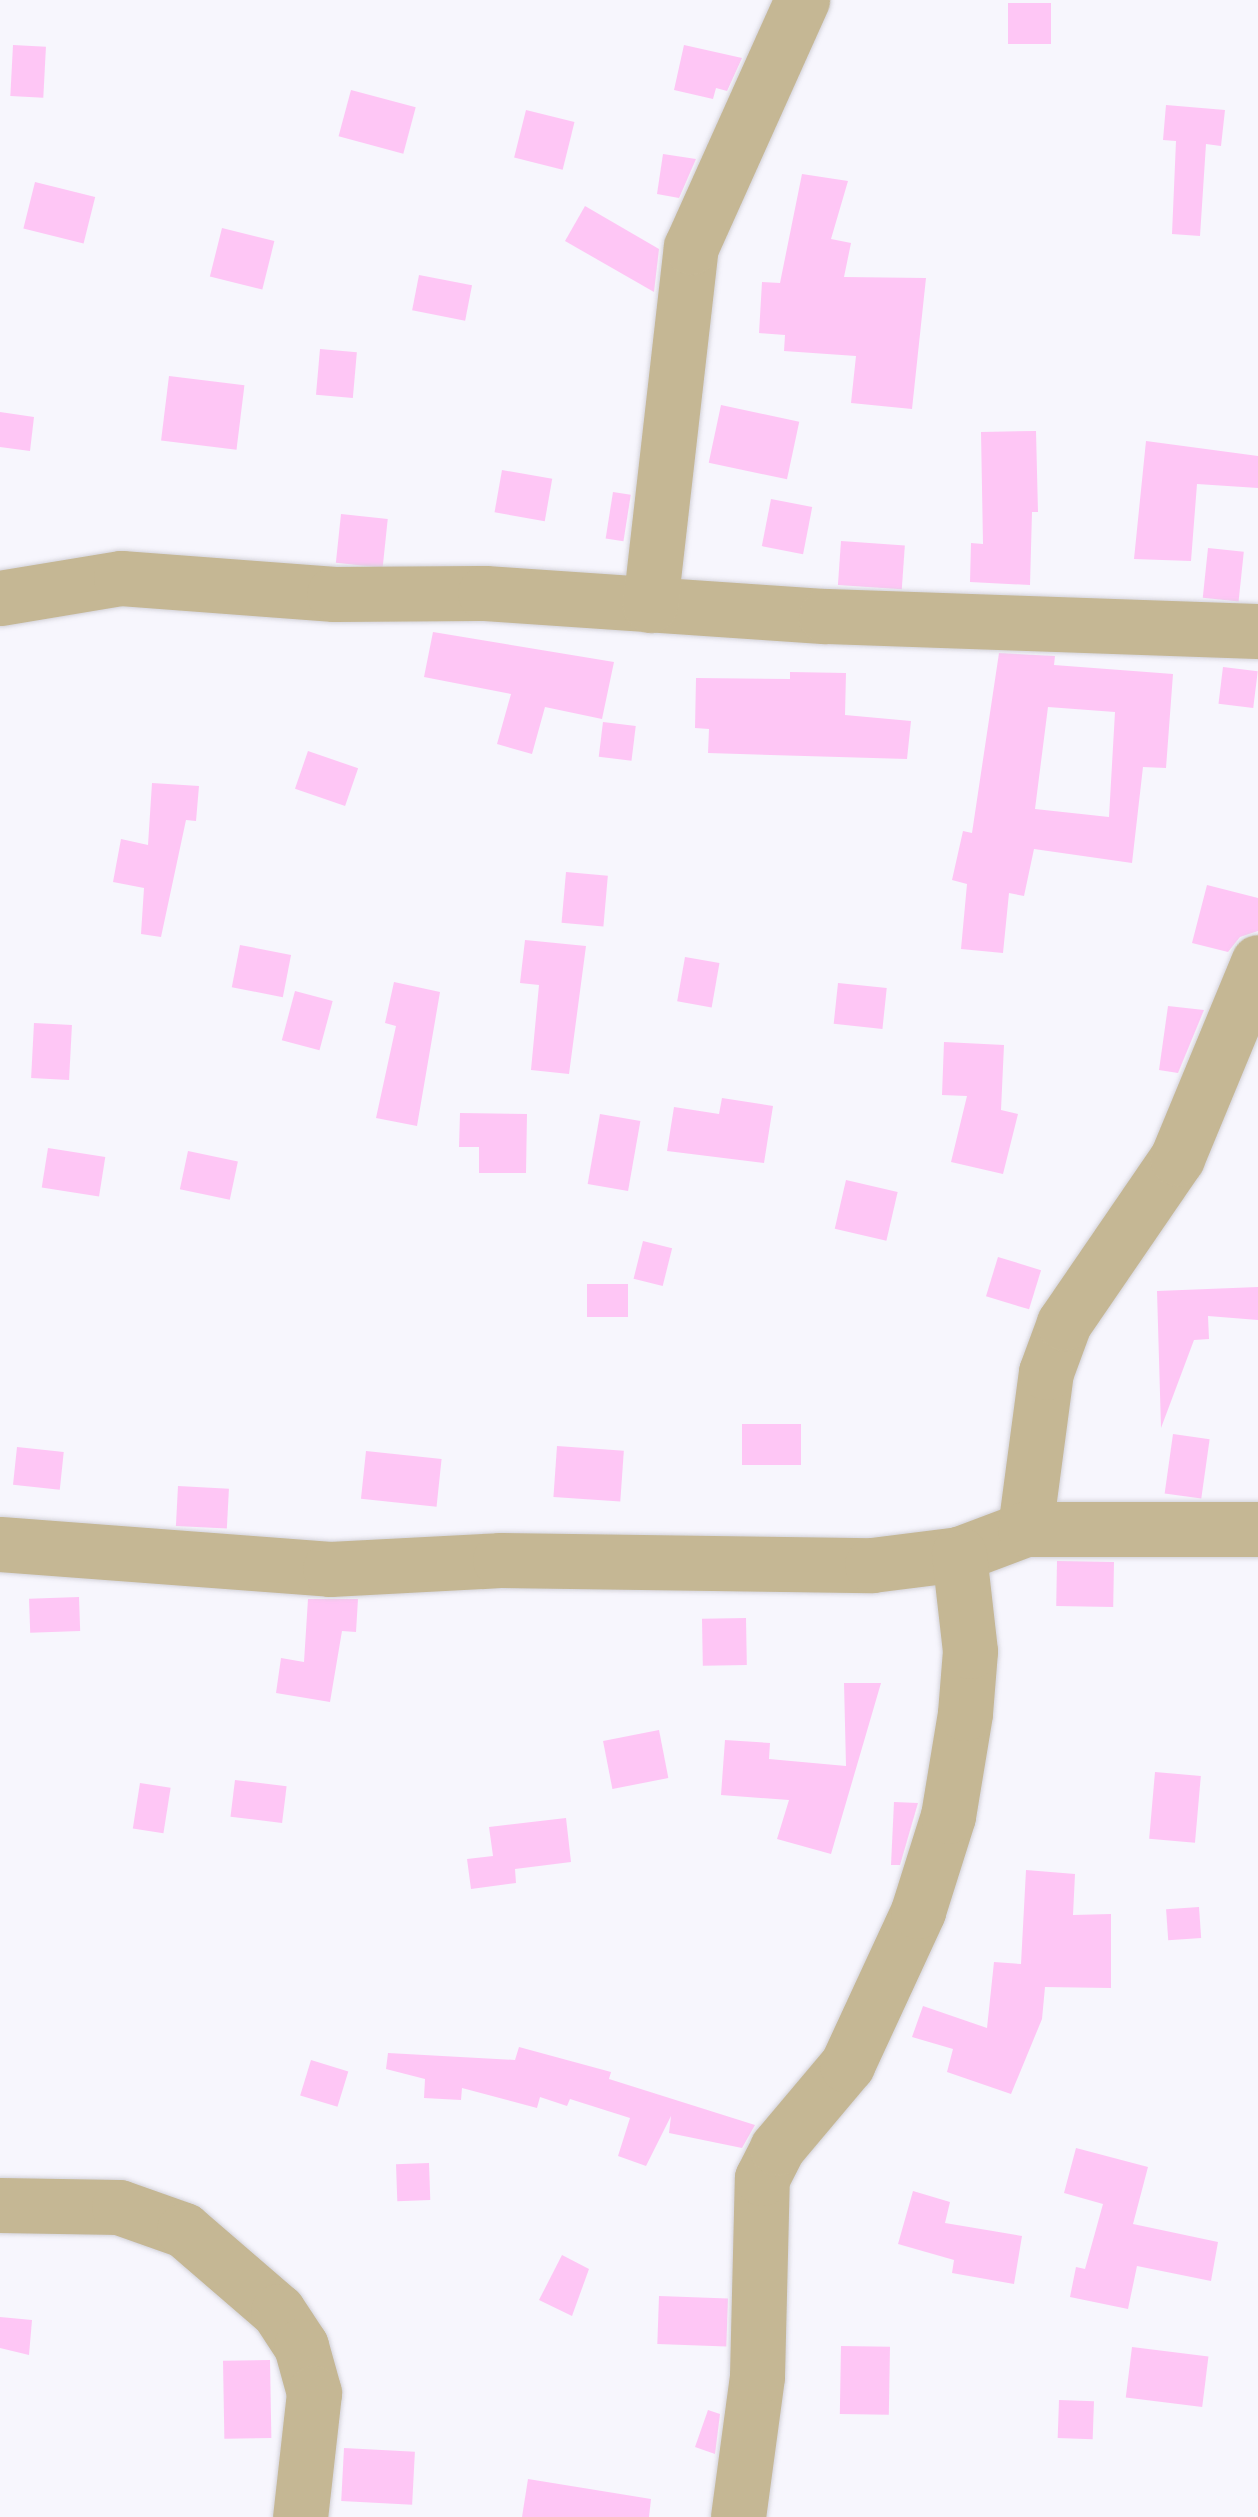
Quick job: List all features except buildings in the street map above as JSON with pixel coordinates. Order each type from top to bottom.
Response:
[{"type":"street","points":[[650,604],[691,247],[802,0]]},
{"type":"street","points":[[0,598],[120,578],[334,594],[485,594],[1258,631]]},
{"type":"street","points":[[1025,1528],[1046,1372],[1064,1323],[1170,1170],[1254,986]]},
{"type":"street","points":[[0,1544],[330,1570],[500,1560],[872,1565],[959,1554],[1025,1528],[1258,1528]]},
{"type":"street","points":[[738,2517],[757,2376],[762,2178],[777,2148],[848,2065],[924,1892],[948,1816],[966,1713],[970,1651],[959,1554]]},
{"type":"street","points":[[0,2205],[120,2207],[184,2230],[278,2311],[301,2346],[314,2392],[300,2517]]}]
